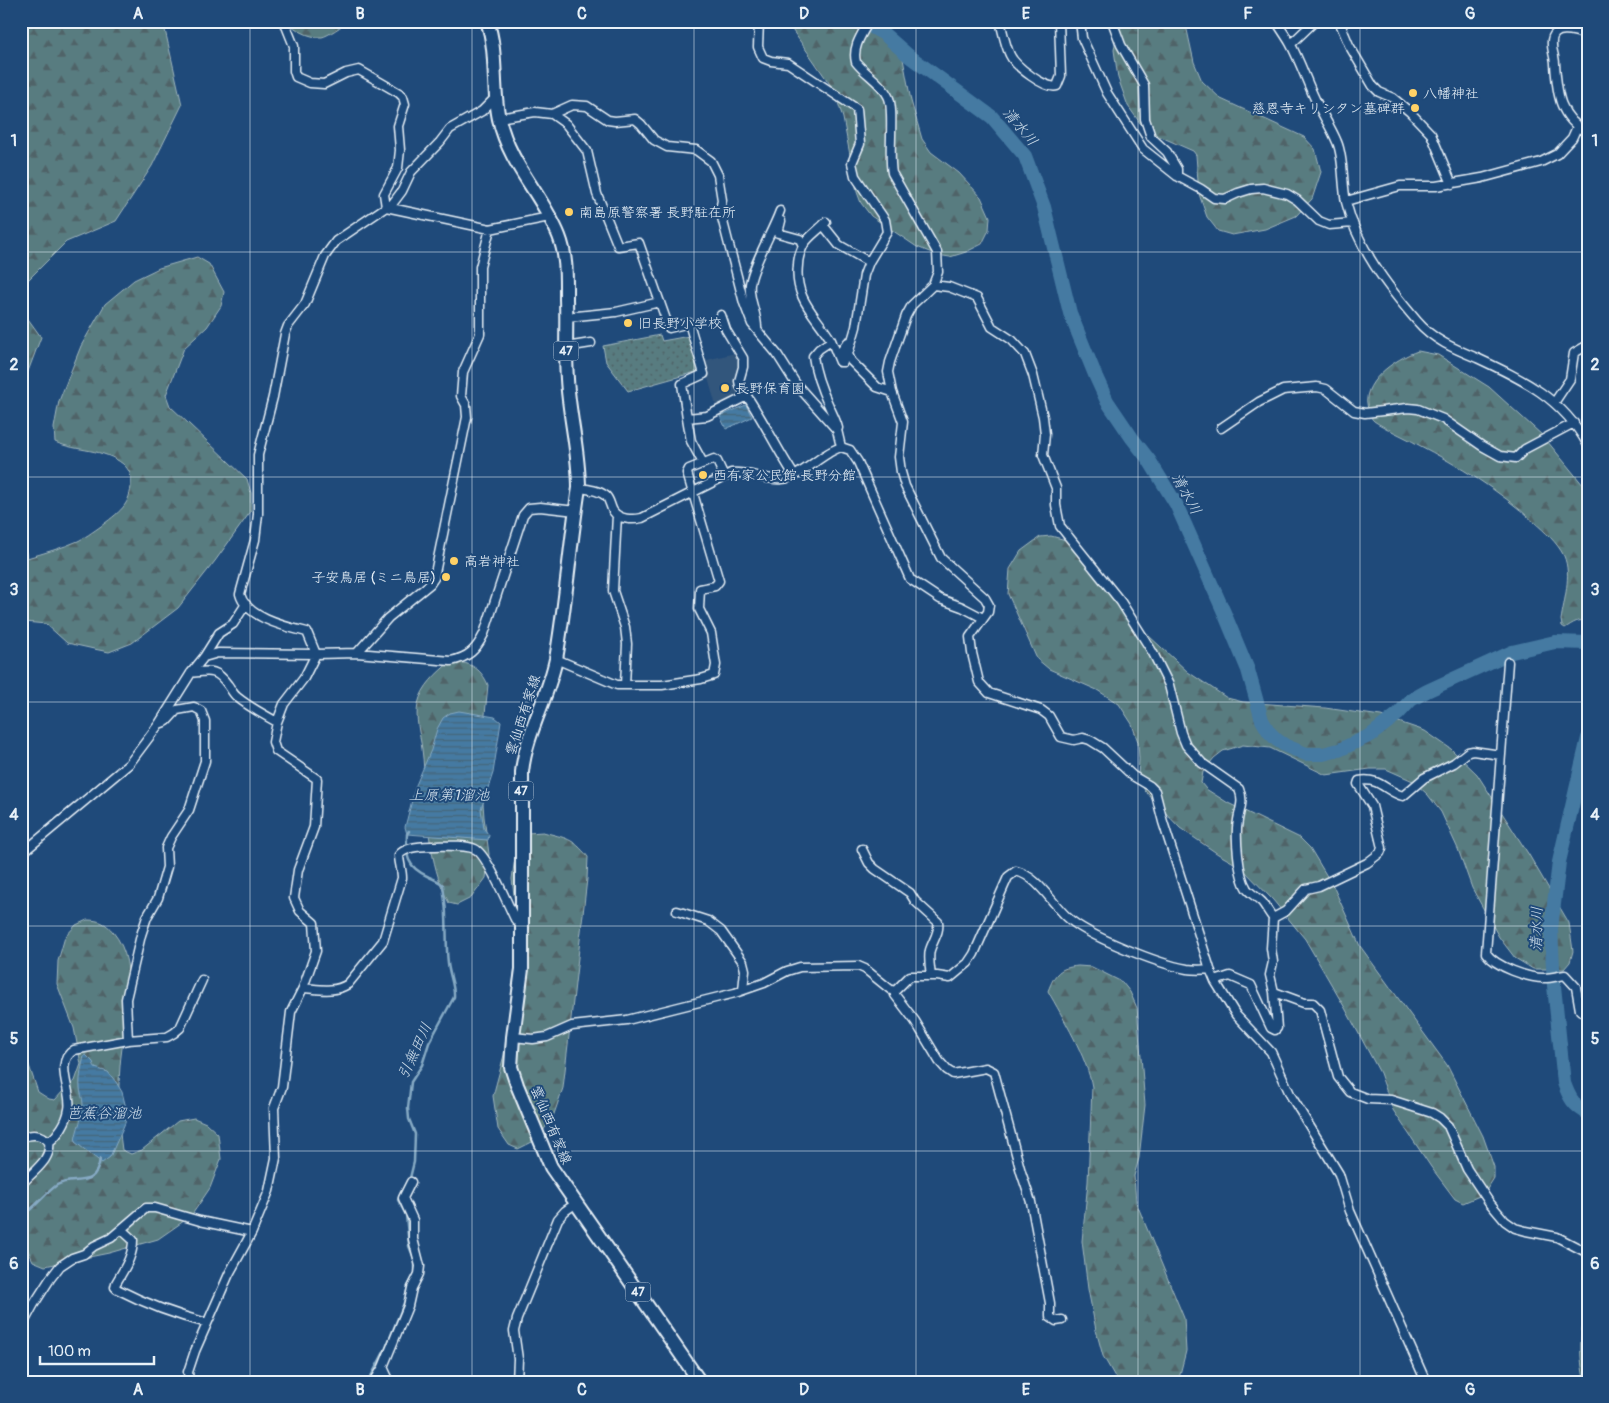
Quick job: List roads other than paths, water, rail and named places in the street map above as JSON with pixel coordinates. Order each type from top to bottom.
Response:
[{"type":"main road","name":"雲仙西有家線","points":[[487,21],[492,48],[496,97],[508,146],[520,170],[549,217],[565,253],[567,380],[579,469],[579,488],[556,659],[523,761],[521,800],[522,970],[511,1066],[517,1086],[551,1168],[700,1382]]},
{"type":"street","points":[[284,21],[294,46],[296,77],[310,83],[324,84],[346,72],[359,70],[399,92],[403,97],[405,104],[398,126],[400,150],[398,168],[384,194],[388,207]]},
{"type":"street","points":[[759,21],[758,47],[763,58],[788,63],[857,109],[860,144],[852,163],[855,176],[885,220],[887,232],[864,274],[856,327],[848,354],[851,361],[877,388],[892,392]]},
{"type":"street","points":[[869,21],[860,37],[855,56],[856,62],[884,90],[891,102],[890,160],[892,173],[937,252],[939,264],[933,285],[912,305],[906,316],[888,372],[892,392],[903,422],[899,457],[901,472],[905,486],[941,558],[985,598],[988,605],[988,612],[970,637],[972,653],[980,682],[989,693],[1041,710],[1049,716],[1061,737],[1074,740],[1083,738],[1103,748],[1133,776],[1155,791],[1163,822],[1215,981],[1236,1015],[1271,1052],[1291,1096],[1339,1174],[1350,1211],[1426,1382]]},
{"type":"street","points":[[1000,21],[1010,56],[1029,74],[1048,86],[1054,87],[1057,86],[1061,76],[1059,21]]},
{"type":"street","points":[[1080,21],[1082,38],[1103,84],[1118,110],[1143,149],[1177,176],[1202,189],[1214,198],[1224,199],[1251,189],[1263,188],[1287,194],[1297,200],[1319,220],[1329,224],[1353,223]]},
{"type":"street","points":[[1112,21],[1121,45],[1144,85],[1144,119],[1152,137],[1167,152],[1177,169],[1177,176]]},
{"type":"street","points":[[1276,21],[1291,44],[1315,99],[1337,142],[1341,153],[1346,201],[1353,223],[1367,254],[1378,270],[1426,331],[1450,346],[1519,377],[1554,403],[1574,423],[1588,445]]},
{"type":"street","points":[[1291,44],[1315,21]]},
{"type":"street","points":[[1339,21],[1349,45],[1373,86],[1379,92],[1393,98],[1410,112],[1431,134],[1452,184]]},
{"type":"street","points":[[1588,36],[1572,30],[1565,30],[1555,35],[1552,45],[1557,89],[1561,102],[1568,117],[1577,127],[1588,133]]},
{"type":"street","points":[[189,1382],[188,1372],[207,1323],[229,1274],[252,1232],[269,1191],[276,1158],[274,1108],[282,1087],[292,1012],[303,988],[316,950],[314,923],[300,911],[294,898],[298,870],[314,827],[317,779],[276,751],[274,742],[277,722],[284,704],[304,678],[316,654],[307,632],[276,624],[259,615],[246,604],[240,594],[255,540],[258,514],[258,455],[273,396],[284,334],[305,304],[326,256],[336,241],[388,207],[402,191],[411,172],[450,129],[482,111],[496,97]]},
{"type":"street","points":[[500,118],[529,113],[552,114],[572,105],[587,106],[608,120],[635,119],[654,140],[666,146],[696,150],[711,161],[718,175],[722,200],[720,210],[744,303],[752,324],[777,354],[796,384],[836,430],[841,447]]},
{"type":"street","points":[[552,114],[566,124],[587,151],[597,194],[618,246],[639,243],[669,328],[689,323],[704,374],[682,384],[691,441],[703,463]]},
{"type":"street","points":[[1346,201],[1400,186],[1452,184],[1540,162],[1558,154],[1572,138],[1577,127]]},
{"type":"street","points":[[388,207],[490,229],[549,217]]},
{"type":"street","points":[[757,330],[758,320],[750,297],[750,284],[754,269],[779,214],[781,220],[778,233],[800,239],[803,246]]},
{"type":"street","points":[[850,343],[848,342],[842,350],[843,362],[840,362],[831,341],[799,291],[796,278],[798,261],[803,246],[810,236],[824,223],[839,245],[869,262]]},
{"type":"street","points":[[357,653],[388,618],[430,584],[434,578],[467,416],[466,405],[461,396],[463,372],[480,334],[480,267],[490,229]]},
{"type":"street","points":[[933,285],[949,288],[977,298],[992,327],[1012,340],[1025,354],[1033,375],[1043,417],[1045,434],[1043,455],[1056,488],[1056,505],[1060,526],[1121,602],[1138,627],[1169,685],[1181,733],[1186,745],[1202,763],[1239,789],[1242,795],[1242,803],[1237,820],[1237,836],[1243,881],[1249,891],[1264,904],[1274,918],[1271,948],[1273,962],[1270,976],[1278,1025],[1276,1030],[1271,1028],[1251,985],[1230,976],[1215,981]]},
{"type":"street","points":[[566,317],[616,312],[660,302]]},
{"type":"street","points":[[721,315],[726,330],[742,358],[743,367],[739,381],[794,475]]},
{"type":"street","points":[[831,341],[819,349],[813,356],[828,405],[836,419],[838,428],[836,430]]},
{"type":"street","points":[[566,347],[591,343]]},
{"type":"street","points":[[1554,403],[1570,379],[1574,353],[1588,345]]},
{"type":"street","points":[[1221,428],[1259,402],[1283,390],[1317,387],[1326,389],[1354,411],[1365,413],[1408,408],[1444,419],[1482,446],[1500,456],[1516,458],[1525,449],[1574,423]]},
{"type":"street","points":[[687,418],[707,416],[748,396]]},
{"type":"street","points":[[579,488],[597,491],[605,496],[617,515],[634,520],[642,518],[724,476],[738,472],[774,479],[784,479],[794,475],[827,453],[841,447],[850,450],[858,462],[910,579],[940,599],[962,607],[983,618]]},
{"type":"street","points":[[556,659],[617,685],[662,686],[701,680],[714,675],[716,666],[711,633],[699,609],[700,589],[715,586],[719,581],[686,473],[689,469],[712,459],[716,460],[724,476]]},
{"type":"street","points":[[204,657],[218,653],[357,653],[451,661],[462,658],[470,654],[477,647],[484,634],[523,515],[529,508],[540,507],[576,511]]},
{"type":"street","points":[[617,515],[613,591],[625,627],[627,644],[625,685]]},
{"type":"street","points":[[21,854],[129,764],[159,724],[219,633],[233,624],[246,604]]},
{"type":"street","points":[[1508,662],[1486,953],[1495,962],[1514,971],[1543,978],[1564,975],[1576,987],[1580,1010],[1588,1015]]},
{"type":"street","points":[[191,673],[210,671],[217,673],[222,676],[236,696],[277,722]]},
{"type":"street","points":[[128,1040],[126,999],[141,935],[147,917],[158,898],[166,867],[166,848],[189,810],[205,761],[205,722],[201,711],[194,708],[177,710],[167,721],[159,724]]},
{"type":"street","points":[[1274,918],[1286,911],[1306,889],[1319,886],[1367,863],[1380,853],[1382,848],[1372,806],[1360,788],[1359,781],[1370,780],[1403,796],[1407,795],[1424,778],[1454,763],[1468,752],[1501,755]]},
{"type":"street","points":[[303,988],[335,990],[342,988],[348,984],[383,941],[402,878],[399,855],[406,850],[429,846],[476,849],[485,858],[515,919],[523,928]]},
{"type":"street","points":[[862,849],[869,863],[875,869],[910,893],[915,901],[938,922],[938,931],[930,948],[931,976]]},
{"type":"street","points":[[895,991],[910,976],[952,977],[968,963],[974,954],[1008,877],[1016,870],[1035,882],[1067,917],[1084,929],[1115,944],[1170,965],[1193,970],[1210,969]]},
{"type":"street","points":[[677,911],[708,921],[721,931],[743,962],[745,970],[743,990]]},
{"type":"street","points":[[513,1037],[533,1039],[547,1037],[572,1026],[627,1020],[743,990],[764,983],[793,968],[805,966],[858,966],[866,969],[891,990],[895,991]]},
{"type":"street","points":[[49,1142],[58,1134],[70,1109],[64,1076],[66,1058],[70,1053],[74,1050],[128,1040],[167,1037],[180,1028],[202,980]]},
{"type":"street","points":[[895,991],[895,995],[907,1008],[946,1070],[953,1074],[986,1068],[994,1072],[1031,1202],[1050,1303],[1050,1317],[1053,1320],[1062,1320]]},
{"type":"street","points":[[1274,992],[1304,1003],[1313,1003],[1320,1010],[1338,1077],[1350,1092],[1368,1099],[1391,1100],[1432,1113],[1440,1118],[1448,1126],[1467,1169],[1489,1202],[1505,1221],[1515,1228],[1557,1237],[1588,1253]]},
{"type":"street","points":[[21,1138],[26,1135],[40,1136],[49,1142],[50,1148],[45,1160],[29,1174],[21,1185]]},
{"type":"street","points":[[374,1382],[383,1367],[419,1274],[420,1266],[414,1239],[413,1220],[403,1198],[411,1182]]},
{"type":"street","points":[[517,1382],[518,1359],[514,1331],[517,1319],[558,1219],[575,1204]]},
{"type":"street","points":[[21,1328],[34,1304],[60,1266],[111,1238],[140,1212],[150,1208],[252,1232]]},
{"type":"street","points":[[122,1230],[133,1240],[133,1248],[128,1263],[116,1283],[117,1289],[138,1300],[207,1323]]},
{"type":"street","points":[[383,1367],[390,1382]]},
{"type":"water","points":[[746,405],[752,417],[726,429],[720,416]]},
{"type":"water","name":"上原第1溜池","points":[[459,711],[495,717],[501,722],[493,773],[481,809],[484,829],[489,835],[488,840],[407,834],[405,827],[416,785],[431,750],[437,729],[443,718],[450,713]]},
{"type":"water","name":"芭蕉谷溜池","points":[[86,1055],[93,1062],[95,1068],[108,1072],[116,1082],[122,1092],[127,1112],[125,1123],[110,1157],[102,1163],[75,1142],[83,1109],[80,1080],[84,1056]]},
{"type":"waterway","name":"清水川","points":[[849,21],[868,25],[884,34],[909,56],[992,117],[1025,156],[1044,207],[1070,313],[1096,377],[1107,401],[1149,460],[1176,504],[1248,670],[1262,720],[1269,732],[1277,740],[1306,754],[1323,754],[1339,750],[1371,735],[1398,714],[1411,700],[1512,652],[1555,642],[1588,643]]},
{"type":"waterway","name":"清水川","points":[[1588,738],[1559,862],[1551,929],[1554,986],[1564,1083],[1573,1101],[1579,1108],[1588,1113]]},
{"type":"waterway","name":"引無田川","points":[[368,1382],[385,1350],[404,1303],[408,1286],[415,1273],[415,1261],[409,1246],[406,1215],[398,1200],[410,1178],[414,1162],[415,1134],[409,1119],[408,1108],[411,1082],[422,1065],[429,1043],[454,997],[447,957],[443,885],[421,873],[412,865],[407,855],[407,834],[409,831]]},
{"type":"waterway","points":[[21,1216],[57,1185],[63,1182],[88,1179],[94,1175],[98,1169],[100,1159]]},
{"type":"place","name":"八幡神社","points":[[1413,93]]},
{"type":"place","name":"慈恩寺キリシタン墓碑群","points":[[1415,108]]},
{"type":"place","name":"南島原警察署 長野駐在所","points":[[569,212]]},
{"type":"place","name":"旧長野小学校","points":[[628,323]]},
{"type":"place","name":"長野保育園","points":[[725,388]]},
{"type":"place","name":"西有家公民館 長野分館","points":[[703,475]]},
{"type":"place","name":"高岩神社","points":[[454,561]]},
{"type":"place","name":"子安鳥居 (ミニ鳥居)","points":[[446,577]]}]
